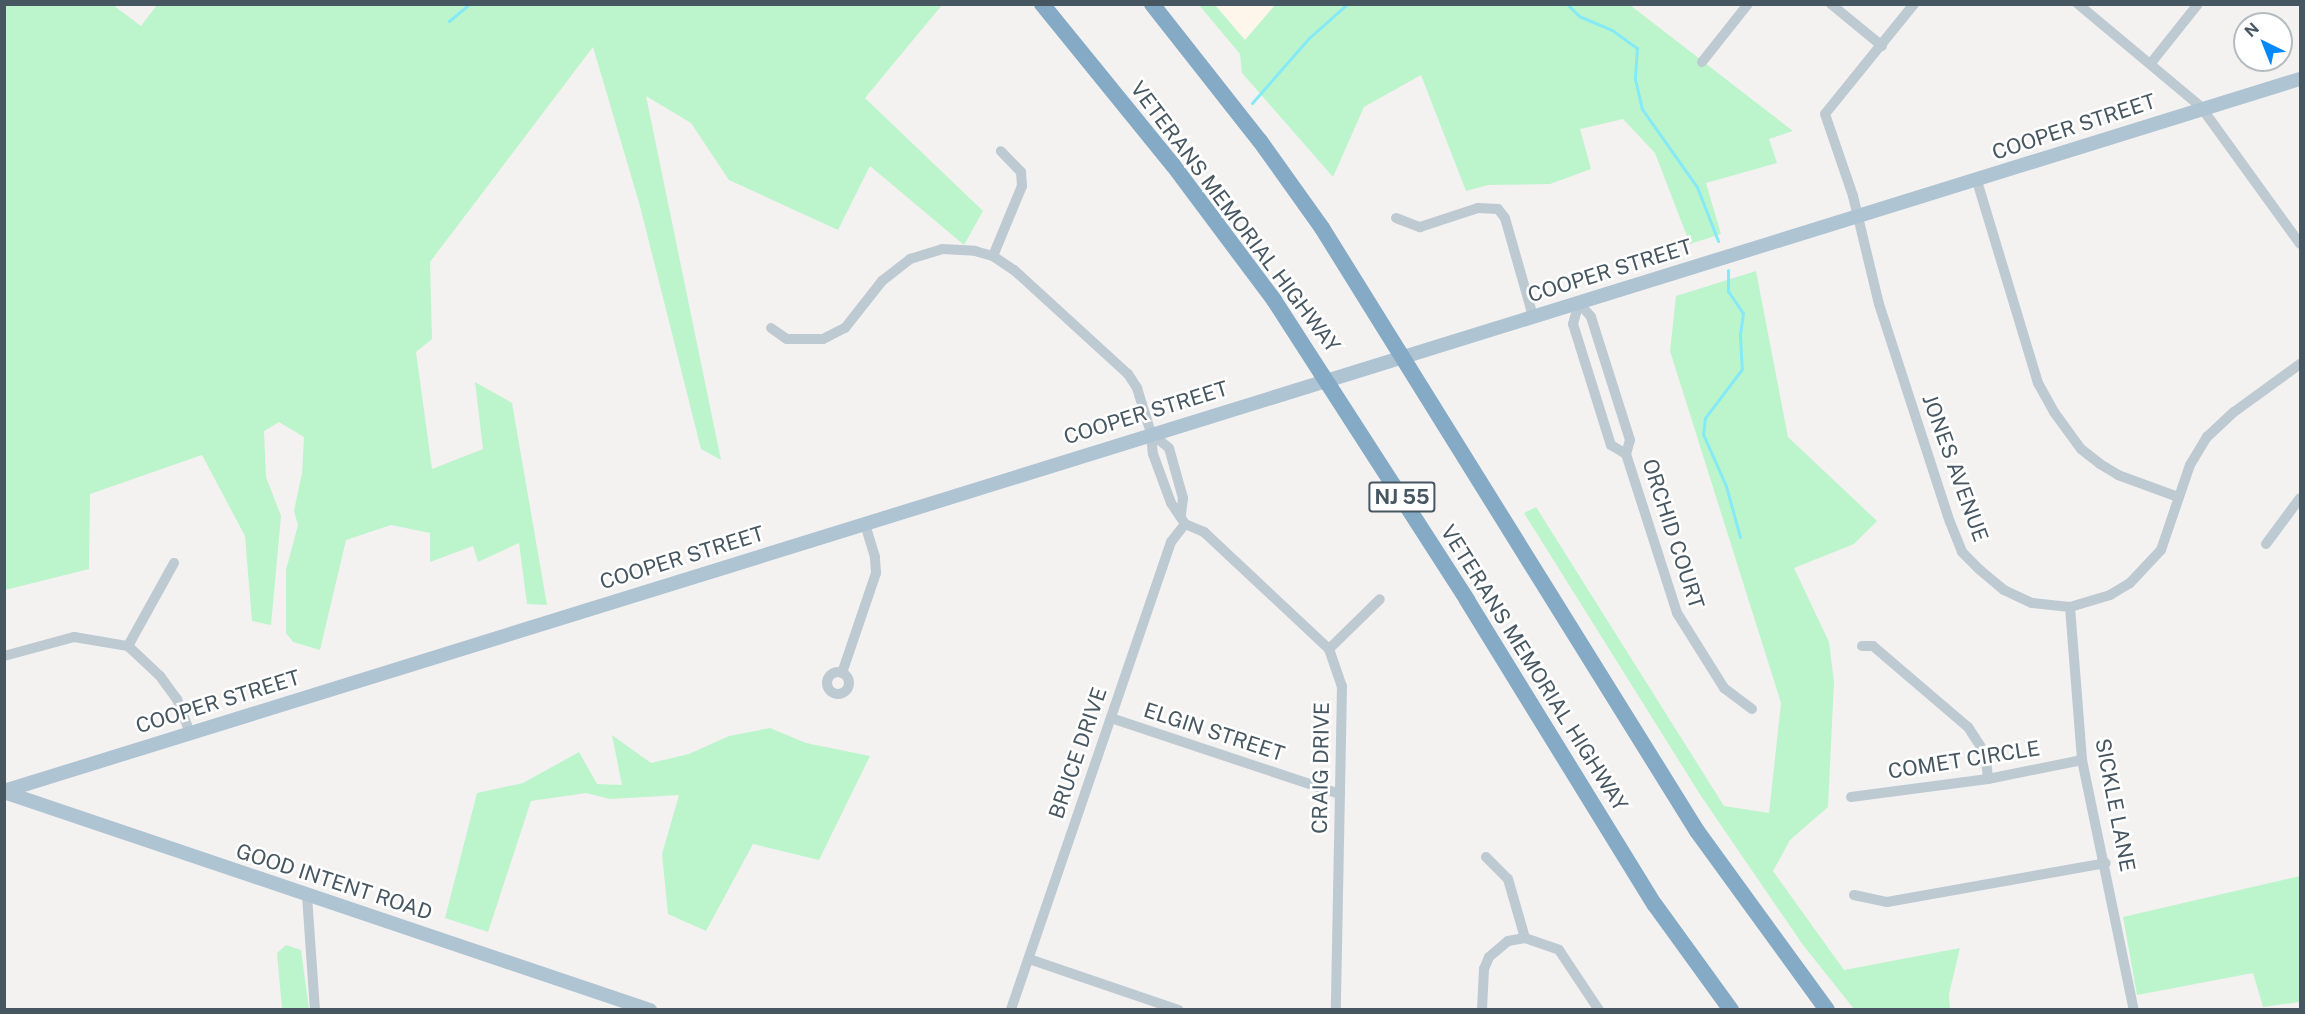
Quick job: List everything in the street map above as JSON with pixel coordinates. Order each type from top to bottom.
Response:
[{"type":"highway","name":"VETERANS MEMORIAL HIGHWAY","points":[[1042,4],[1173,165],[1274,300],[1467,600],[1655,905],[1731,1010]]},
{"type":"highway","points":[[1152,4],[1260,141],[1322,228],[1697,831],[1827,1010]]},
{"type":"main road","name":"COOPER STREET","points":[[4,792],[189,731],[865,524],[1151,433],[1977,181],[2202,107],[2301,79]]},
{"type":"main road","name":"GOOD INTENT ROAD","points":[[4,792],[650,1010]]},
{"type":"street","points":[[1702,62],[1748,4]]},
{"type":"street","points":[[1831,4],[1882,46],[1914,4]]},
{"type":"street","points":[[2078,4],[2202,107],[2301,244]]},
{"type":"street","points":[[2151,63],[2198,4]]},
{"type":"street","name":"JONES AVENUE","points":[[1882,46],[1825,114],[1853,196],[1855,217],[1882,315],[1962,552],[2004,590],[2032,603],[2070,607],[2110,595],[2149,564],[2170,529],[2178,497],[2197,451],[2217,425],[2301,364]]},
{"type":"street","points":[[993,256],[1022,186],[1021,172],[1001,151]]},
{"type":"street","points":[[1977,181],[2038,383],[2054,412],[2081,449],[2100,464],[2118,475],[2178,497]]},
{"type":"street","points":[[1396,218],[1420,227],[1478,208],[1498,208],[1505,219],[1533,316]]},
{"type":"street","points":[[771,328],[787,339],[823,339],[846,328],[882,281],[910,259],[956,248],[993,256],[1014,270],[1128,374],[1137,388],[1151,433],[1153,454],[1171,503],[1183,519]]},
{"type":"street","name":"ORCHID COURT","points":[[1579,303],[1574,324],[1607,434],[1611,445],[1626,454]]},
{"type":"street","name":"ORCHID COURT","points":[[1579,303],[1591,317],[1630,440],[1626,454],[1677,613],[1724,688],[1752,709]]},
{"type":"street","points":[[1151,433],[1169,448],[1183,498],[1183,519]]},
{"type":"street","points":[[2266,544],[2301,498]]},
{"type":"street","name":"CRAIG DRIVE","points":[[1183,519],[1204,532],[1329,649],[1342,686],[1344,705],[1336,1010]]},
{"type":"street","name":"BRUCE DRIVE","points":[[1011,1010],[1171,542],[1183,519]]},
{"type":"street","points":[[842,672],[876,573],[875,557],[865,524]]},
{"type":"street","points":[[128,646],[174,563]]},
{"type":"street","points":[[1329,649],[1380,599]]},
{"type":"street","name":"SICKLE LANE","points":[[2070,607],[2077,656],[2082,760],[2106,863],[2134,1010]]},
{"type":"street","points":[[4,656],[74,637],[128,646],[142,656],[177,699],[189,731]]},
{"type":"street","points":[[1862,646],[1873,646],[1968,727],[1985,753],[1988,778]]},
{"type":"street","name":"ELGIN STREET","points":[[1110,718],[1340,794]]},
{"type":"street","name":"COMET CIRCLE","points":[[1851,797],[1988,778],[2082,760]]},
{"type":"street","points":[[1486,857],[1508,879],[1525,938]]},
{"type":"street","points":[[1854,895],[1887,902],[2106,863]]},
{"type":"street","points":[[307,896],[315,1010]]},
{"type":"street","points":[[1482,1010],[1484,969],[1489,957],[1508,941],[1525,938],[1559,950],[1599,1010]]},
{"type":"street","points":[[1029,958],[1179,1010]]},
{"type":"shaded area","points":[[1215,5],[1275,5],[1245,41]]},
{"type":"green space","points":[[5,5],[113,5],[141,26],[157,5],[942,5],[865,98],[983,211],[964,245],[870,166],[838,230],[729,180],[691,123],[646,96],[721,460],[701,449],[640,206],[593,47],[430,262],[432,339],[416,352],[432,469],[483,449],[475,382],[512,403],[547,605],[527,604],[519,543],[478,562],[473,546],[430,562],[430,533],[391,525],[346,540],[320,650],[293,642],[286,633],[286,570],[298,525],[294,511],[302,473],[304,437],[279,422],[264,431],[266,477],[281,516],[271,625],[252,621],[245,536],[202,455],[90,494],[89,569],[5,590]]},
{"type":"green space","points":[[1199,5],[1215,5],[1245,40],[1275,5],[1630,5],[1793,131],[1769,139],[1777,163],[1706,183],[1721,234],[1690,244],[1655,153],[1623,119],[1580,129],[1591,169],[1550,184],[1488,185],[1466,191],[1421,75],[1364,107],[1333,177],[1242,73],[1240,54]]},
{"type":"green space","points":[[1756,271],[1788,437],[1877,521],[1854,544],[1794,568],[1829,642],[1834,682],[1828,807],[1790,840],[1773,871],[1844,970],[1960,948],[1949,994],[1950,1009],[1854,1009],[1803,945],[1701,796],[1524,513],[1536,507],[1724,806],[1769,813],[1781,703],[1670,351],[1676,296]]},
{"type":"green space","points":[[770,728],[806,743],[870,756],[819,860],[753,844],[706,931],[668,914],[662,854],[679,795],[610,799],[586,793],[531,801],[488,932],[445,918],[477,793],[523,783],[579,752],[597,784],[622,785],[612,735],[651,763],[689,754],[729,736]]},
{"type":"green space","points":[[2300,876],[2300,1002],[2263,1007],[2253,973],[2137,995],[2123,917]]},
{"type":"green space","points":[[286,945],[301,950],[309,1009],[282,1009],[277,953]]},
{"type":"waterway","points":[[449,21],[469,4]]},
{"type":"waterway","points":[[1252,103],[1309,38],[1347,4]]},
{"type":"waterway","points":[[1567,4],[1579,16],[1612,30],[1637,48],[1635,79],[1642,109],[1697,187],[1718,241]]},
{"type":"waterway","points":[[1728,270],[1728,291],[1743,313],[1740,335],[1742,369],[1705,418],[1703,434],[1726,486],[1740,537]]}]
